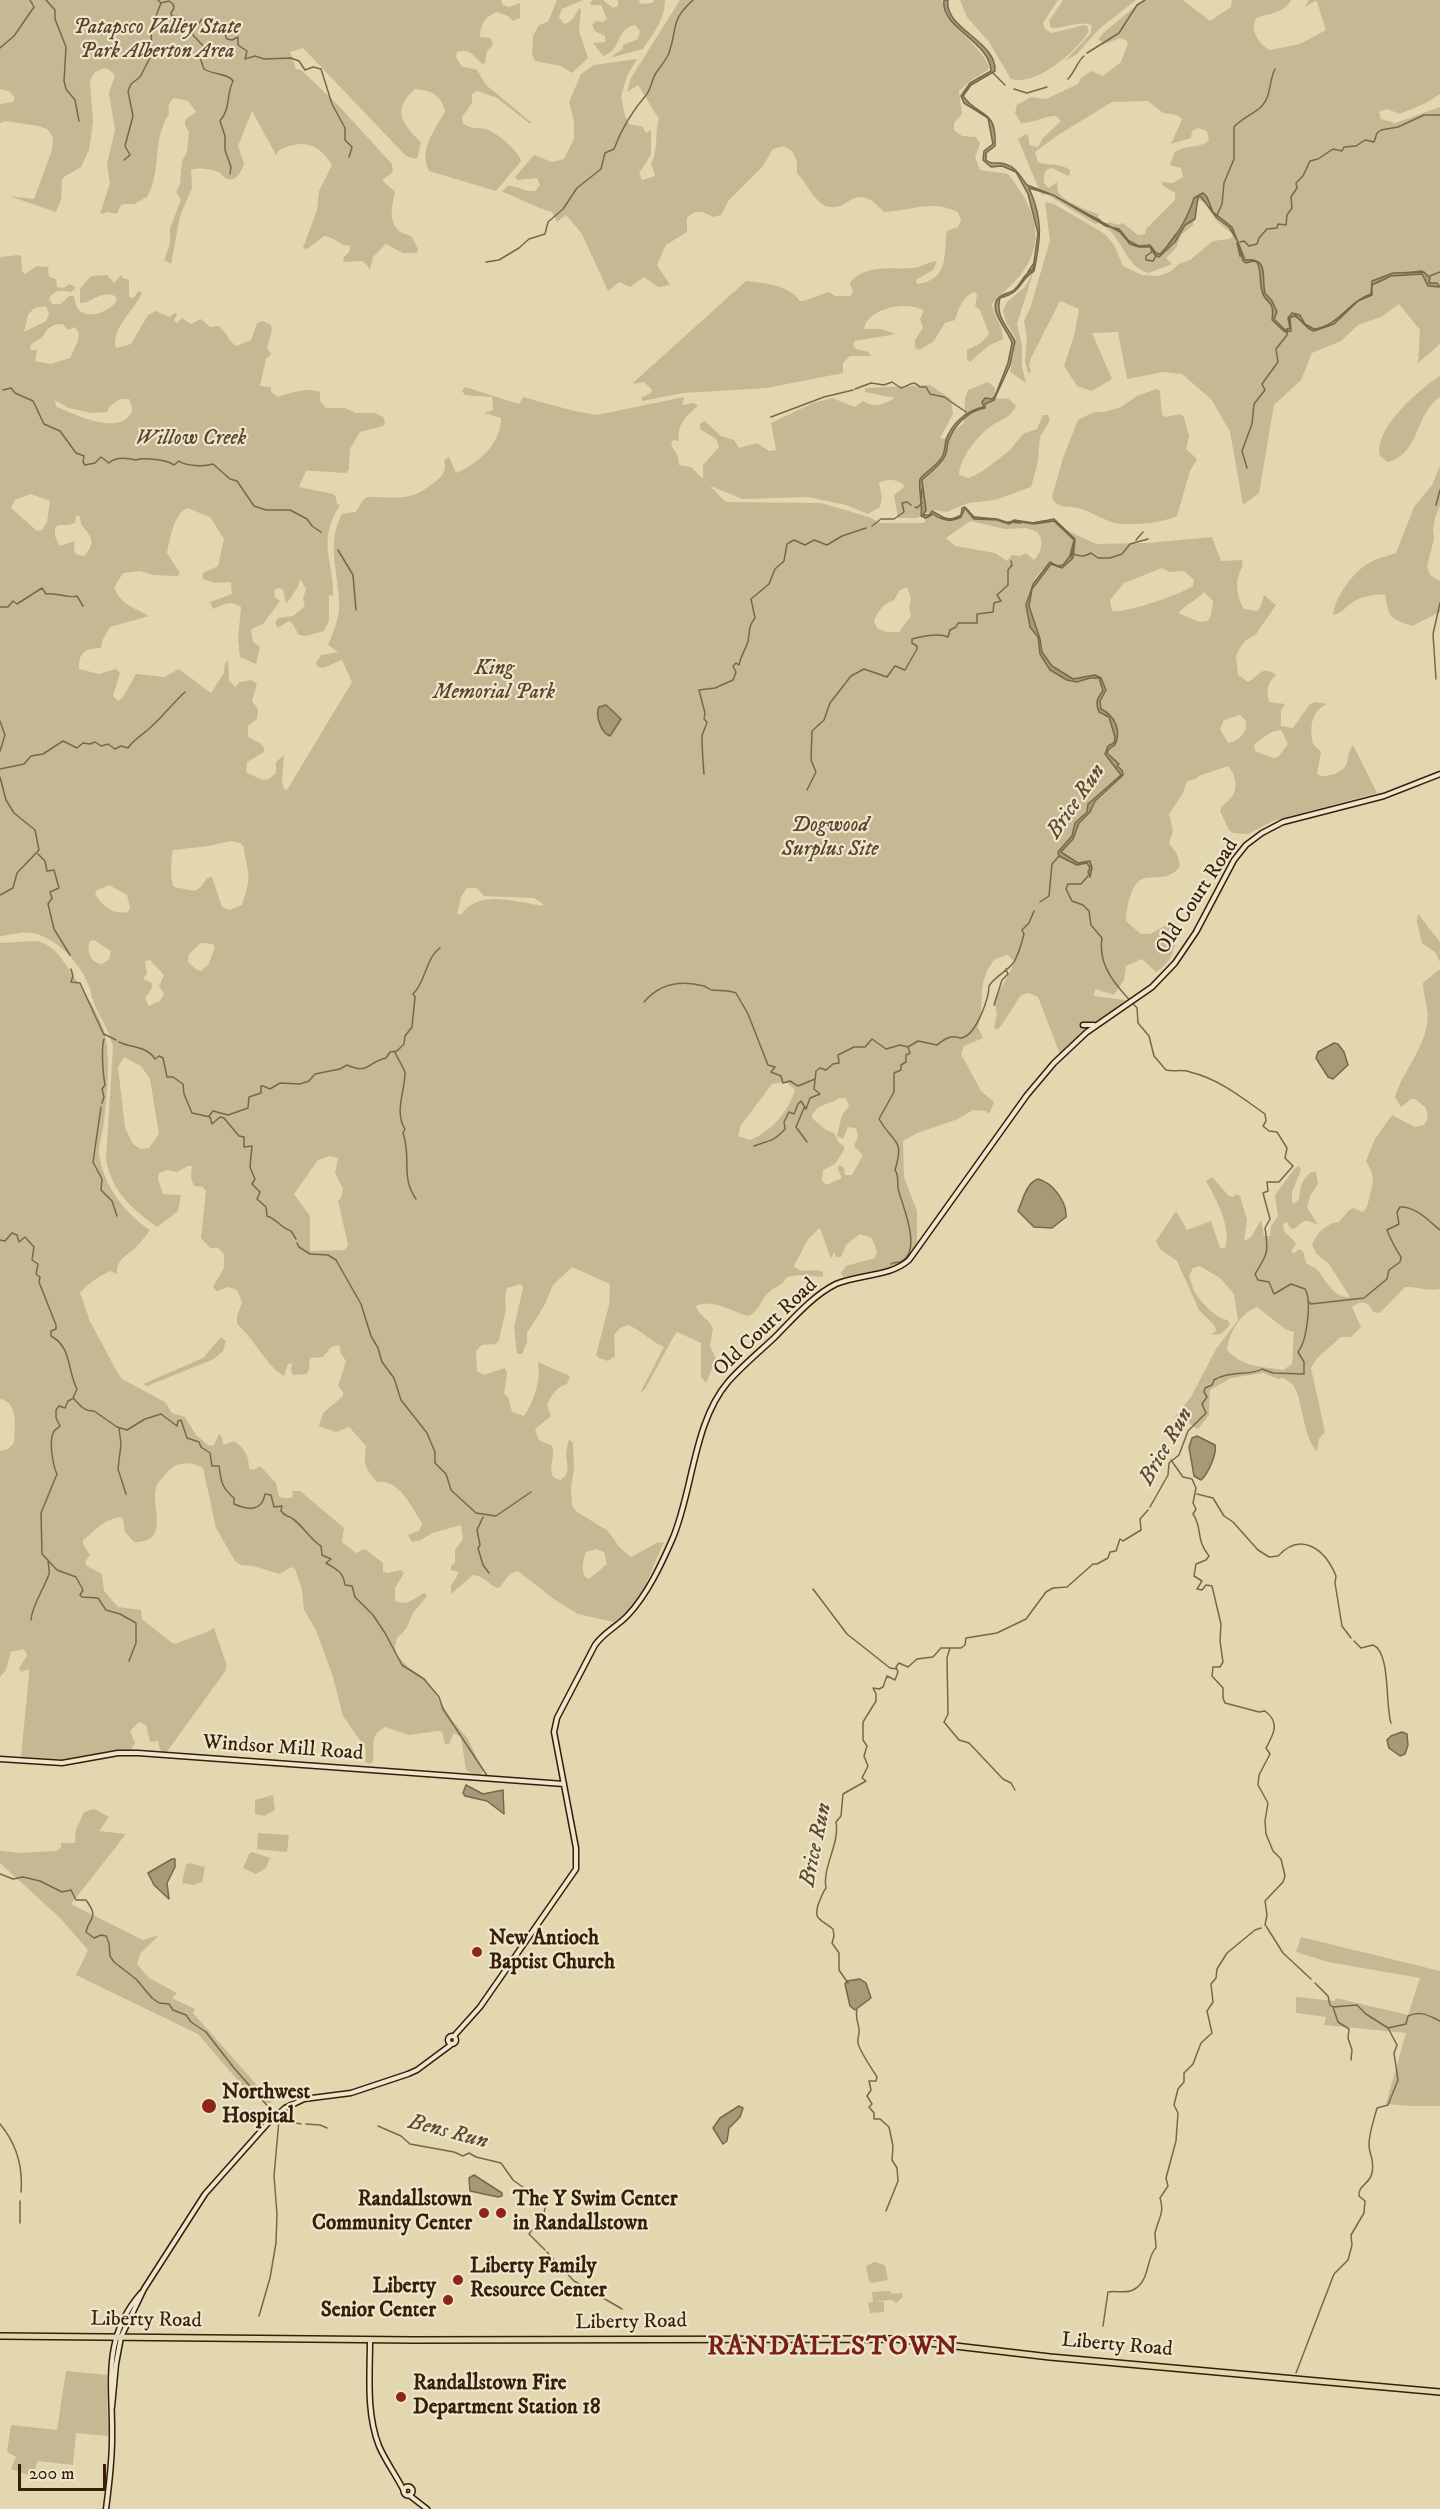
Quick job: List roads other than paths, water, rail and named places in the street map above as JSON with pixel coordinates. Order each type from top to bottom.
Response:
[{"type":"main road","name":"Old Court Road","points":[[118,2337],[128,2310],[205,2194],[275,2116],[289,2105],[304,2099],[351,2093],[417,2070],[450,2043],[456,2043],[455,2038],[460,2030],[480,2007],[576,1869],[576,1848],[554,1738],[557,1718],[595,1646],[636,1606],[668,1550],[677,1528],[705,1430],[721,1390],[739,1370],[827,1290],[847,1280],[894,1268],[909,1260],[1035,1084],[1062,1054],[1098,1024],[1160,980],[1183,953],[1234,860],[1254,839],[1283,822],[1384,796],[1440,774]]},
{"type":"main road","points":[[1083,1025],[1098,1024]]},
{"type":"main road","name":"Windsor Mill Road","points":[[0,1759],[62,1764],[128,1752],[564,1784]]},
{"type":"main road","name":"Liberty Road","points":[[0,2336],[370,2340],[895,2339],[1046,2356],[1440,2392]]},
{"type":"main road","points":[[106,2509],[111,2461],[110,2370],[118,2337]]},
{"type":"main road","points":[[370,2340],[370,2401],[380,2447],[405,2489],[427,2509]]},
{"type":"main road","points":[[405,2489],[411,2487],[411,2493]]},
{"type":"waterway","points":[[0,48],[14,36],[34,7],[30,0]]},
{"type":"waterway","points":[[46,0],[55,10],[55,19],[66,47],[64,81],[66,89],[75,100],[79,121]]},
{"type":"waterway","points":[[158,0],[161,3],[169,1],[173,4],[172,16],[181,17],[190,26],[197,26],[202,19],[206,25],[213,25],[219,32],[224,33],[227,39],[232,40],[238,37],[238,45],[247,51],[245,59],[255,56],[264,59],[291,58],[299,61],[305,70],[313,67],[321,69],[332,104],[345,128],[345,140],[352,147],[349,157]]},
{"type":"waterway","points":[[486,262],[499,260],[529,239],[545,234],[548,222],[563,209],[577,188],[601,169],[605,153],[614,149],[628,120],[648,92],[655,75],[665,61],[678,19],[693,0]]},
{"type":"waterway","points":[[1087,53],[1119,33],[1137,5],[1145,0]]},
{"type":"waterway","points":[[124,160],[130,155],[125,146],[133,116],[128,91],[131,84],[140,77],[152,54],[151,29],[161,3]]},
{"type":"waterway","points":[[193,27],[193,35],[206,49],[200,58],[204,69],[231,78],[233,81],[226,111],[220,121],[225,136],[225,150],[231,167],[230,174]]},
{"type":"waterway","points":[[1068,79],[1084,56]]},
{"type":"waterway","points":[[1217,215],[1222,204],[1224,183],[1234,159],[1234,127],[1265,102],[1275,69]]},
{"type":"waterway","points":[[993,73],[1005,85]]},
{"type":"waterway","points":[[1014,89],[1027,93],[1047,87]]},
{"type":"waterway","points":[[1240,242],[1244,241],[1249,246],[1257,244],[1267,229],[1277,228],[1278,224],[1286,225],[1287,215],[1292,208],[1291,197],[1297,188],[1296,183],[1303,176],[1310,161],[1318,159],[1333,149],[1342,151],[1344,147],[1356,146],[1365,140],[1374,142],[1377,133],[1381,130],[1398,127],[1424,115],[1440,115]]},
{"type":"waterway","points":[[1091,216],[1100,220]]},
{"type":"waterway","points":[[1168,245],[1176,234]]},
{"type":"waterway","points":[[1237,243],[1240,256]]},
{"type":"waterway","points":[[1151,248],[1152,252],[1146,256],[1146,260],[1153,261],[1156,256]]},
{"type":"waterway","name":"Brice Run","points":[[1028,272],[1034,263]]},
{"type":"waterway","points":[[1406,273],[1422,271]]},
{"type":"waterway","points":[[1430,276],[1440,272]]},
{"type":"waterway","points":[[1295,315],[1304,324]]},
{"type":"waterway","points":[[1247,468],[1242,451],[1252,424],[1254,404],[1265,390],[1262,384],[1278,362],[1276,349],[1287,335],[1287,329]]},
{"type":"waterway","points":[[855,389],[871,383],[884,385],[892,382],[901,388],[915,384],[926,387],[930,394],[944,397],[966,412]]},
{"type":"waterway","points":[[3,390],[11,388],[15,393],[33,401],[44,424],[60,431],[76,453],[84,456],[85,465],[95,463],[101,457],[109,463],[122,458],[156,460],[174,465],[179,461],[195,466],[213,464],[230,479],[237,481],[254,506],[266,510],[290,510],[307,519],[321,532]]},
{"type":"waterway","points":[[771,417],[824,397],[853,390]]},
{"type":"waterway","name":"Brice Run","points":[[921,499],[922,489]]},
{"type":"waterway","points":[[1436,505],[1440,490]]},
{"type":"waterway","points":[[872,526],[881,519],[894,519],[904,512],[902,503],[907,502],[911,505]]},
{"type":"waterway","name":"Brice Run","points":[[915,507],[917,508],[922,503]]},
{"type":"waterway","name":"Brice Run","points":[[972,517],[982,518]]},
{"type":"waterway","name":"Brice Run","points":[[941,518],[954,519]]},
{"type":"waterway","name":"Brice Run","points":[[1032,523],[1044,521]]},
{"type":"waterway","name":"Brice Run","points":[[1008,522],[1021,523]]},
{"type":"waterway","points":[[704,774],[702,737],[707,722],[704,719],[705,713],[699,690],[715,688],[733,680],[736,672],[733,666],[736,663],[739,665],[748,641],[750,626],[755,618],[751,599],[769,584],[775,569],[784,561],[787,544],[794,540],[805,545],[814,540],[827,545],[842,536],[866,528]]},
{"type":"waterway","points":[[1136,540],[1143,532]]},
{"type":"waterway","points":[[1073,554],[1083,556],[1091,553],[1098,558],[1110,558],[1122,554],[1130,544],[1148,539]]},
{"type":"waterway","name":"Brice Run","points":[[1071,557],[1074,547]]},
{"type":"waterway","points":[[338,550],[353,575],[356,610]]},
{"type":"waterway","points":[[807,790],[816,772],[811,760],[812,731],[824,720],[830,703],[851,676],[864,669],[887,677],[895,666],[905,670],[917,649],[912,639],[936,635],[948,637],[950,630],[958,623],[977,623],[977,614],[993,612],[994,603],[1001,601],[997,595],[1008,585],[1008,570],[1012,565],[1011,561]]},
{"type":"waterway","points":[[0,607],[8,607],[13,601],[17,604],[42,588],[46,594],[77,596],[83,606]]},
{"type":"waterway","points":[[1436,679],[1433,634],[1440,603]]},
{"type":"waterway","points":[[0,769],[24,764],[31,756],[43,754],[63,741],[77,748],[83,743],[95,742],[101,746],[108,744],[115,749],[121,746],[128,748],[185,692]]},
{"type":"waterway","name":"Bens Run","points":[[0,721],[5,735],[0,751]]},
{"type":"waterway","name":"Bens Run","points":[[0,777],[6,800],[14,813],[35,830],[39,850],[17,873],[13,888],[0,895]]},
{"type":"waterway","points":[[38,854],[45,861],[47,871],[54,870],[59,888],[50,892],[52,898],[48,904],[54,929],[70,955]]},
{"type":"waterway","points":[[1040,902],[1049,896],[1052,864],[1059,856]]},
{"type":"waterway","name":"Brice Run","points":[[1088,876],[1081,884],[1068,884],[1066,889],[1072,901],[1083,905],[1089,911],[1091,925],[1102,938],[1101,949],[1106,968],[1137,1008],[1138,1023],[1149,1036],[1154,1056],[1166,1070],[1187,1071],[1201,1075],[1238,1095],[1265,1114],[1266,1121],[1263,1126],[1269,1131],[1277,1132],[1287,1148],[1285,1158],[1293,1166],[1279,1182],[1267,1182],[1268,1191],[1263,1193],[1270,1219],[1265,1228],[1266,1253],[1255,1274],[1258,1280],[1269,1282],[1274,1294],[1291,1284],[1305,1289],[1308,1302],[1306,1330],[1298,1352],[1304,1362],[1304,1374],[1273,1373],[1262,1369],[1227,1375],[1214,1380],[1204,1392],[1207,1397],[1202,1404],[1206,1413],[1188,1431],[1179,1455],[1169,1463],[1168,1475],[1150,1507]]},
{"type":"waterway","points":[[891,1264],[907,1257],[911,1239],[895,1170],[898,1146],[879,1119],[894,1092],[894,1073],[901,1070],[901,1065],[906,1062],[906,1055],[910,1053],[908,1047],[918,1041],[937,1045],[950,1037],[960,1038],[969,1034],[978,1022],[985,1006],[989,986],[1014,962],[1024,934],[1022,930],[1029,923],[1034,911]]},
{"type":"waterway","points":[[209,1116],[213,1111],[228,1115],[248,1108],[249,1097],[261,1093],[261,1086],[270,1089],[280,1083],[300,1084],[309,1081],[315,1074],[340,1069],[347,1065],[364,1068],[386,1058],[390,1052],[397,1051],[404,1044],[405,1036],[412,1027],[415,997],[413,994],[421,983],[431,958],[440,948]]},
{"type":"waterway","points":[[71,969],[73,976],[71,982],[80,983],[104,1035]]},
{"type":"waterway","points":[[994,1005],[1002,980],[1008,974],[1006,969]]},
{"type":"waterway","points":[[644,1002],[664,987],[679,983],[736,993],[748,1014],[768,1065],[775,1067],[771,1072],[781,1076],[783,1083],[790,1081],[798,1086],[815,1079]]},
{"type":"waterway","points":[[104,1034],[116,1040]]},
{"type":"waterway","points":[[102,1103],[104,1097],[102,1089],[105,1085],[102,1055],[104,1039]]},
{"type":"waterway","points":[[754,1146],[777,1136],[785,1129],[784,1122],[789,1112],[794,1114],[801,1101],[806,1109],[810,1098],[820,1094],[814,1089],[816,1071],[820,1068],[826,1070],[833,1064],[839,1063],[838,1055],[854,1047],[865,1047],[872,1039],[886,1049],[900,1045],[908,1047]]},
{"type":"waterway","points":[[119,1042],[143,1049],[155,1059],[159,1056],[163,1058],[167,1077],[173,1077],[183,1084],[184,1094],[192,1113],[210,1117],[212,1124],[220,1117],[224,1118],[239,1136],[244,1137],[244,1147],[252,1146],[250,1167],[255,1179],[252,1184],[260,1192],[257,1199],[266,1207],[267,1216],[291,1231],[296,1239]]},
{"type":"waterway","points":[[395,1052],[405,1073],[400,1116],[405,1129],[403,1133],[407,1151],[408,1183],[416,1199]]},
{"type":"waterway","points":[[101,1107],[93,1162],[102,1179],[101,1190],[112,1201],[117,1216]]},
{"type":"waterway","points":[[804,1108],[796,1127],[807,1142]]},
{"type":"waterway","points":[[1308,1301],[1311,1304],[1364,1298],[1387,1279],[1389,1270],[1400,1262],[1401,1257],[1387,1230],[1399,1224],[1397,1212],[1400,1207],[1416,1211],[1440,1230]]},
{"type":"waterway","points":[[0,1240],[5,1241],[12,1233],[17,1235],[19,1242],[25,1237],[34,1247],[32,1260],[38,1264],[36,1274],[40,1277],[39,1282],[56,1325],[56,1329],[51,1331],[51,1336],[63,1346],[77,1389],[73,1398],[85,1409],[94,1411],[117,1427],[127,1430],[145,1419],[161,1414],[177,1426],[178,1421],[181,1420],[187,1438],[199,1442],[201,1447],[210,1453],[212,1466],[219,1466],[223,1484],[234,1498],[234,1504],[244,1508],[254,1508],[261,1504],[265,1494],[271,1495],[274,1507],[282,1506],[282,1513],[296,1521],[321,1546],[322,1555],[331,1559],[326,1563],[341,1574],[345,1585],[352,1586],[355,1597],[373,1615],[402,1665],[424,1679],[439,1697],[443,1709],[488,1777]]},
{"type":"waterway","points":[[297,1243],[310,1254],[328,1255],[336,1260],[361,1304],[382,1362],[394,1378],[401,1400],[427,1433],[435,1452],[435,1463],[446,1474],[451,1490],[476,1513],[496,1516],[531,1492]]},
{"type":"waterway","points":[[72,1399],[68,1401],[65,1408],[59,1406],[56,1410],[56,1418],[60,1426],[53,1433],[51,1448],[57,1474],[41,1513],[42,1554],[57,1570],[76,1577],[83,1590],[80,1595],[82,1597],[98,1598],[106,1610],[120,1614],[136,1623],[136,1643],[129,1661]]},
{"type":"waterway","points":[[119,1428],[121,1444],[118,1469],[126,1494]]},
{"type":"waterway","points":[[1171,1460],[1183,1477],[1192,1479],[1196,1488],[1193,1503],[1196,1509],[1193,1514],[1198,1524],[1200,1539],[1209,1556],[1206,1560],[1196,1564],[1194,1576],[1202,1581],[1197,1589],[1202,1590],[1206,1585],[1212,1586],[1221,1624],[1220,1641],[1223,1662],[1220,1667],[1213,1667],[1212,1676],[1223,1688],[1225,1703],[1259,1712],[1265,1711],[1273,1720],[1273,1734],[1266,1748],[1270,1754],[1259,1775],[1258,1785],[1268,1803],[1265,1821],[1266,1834],[1273,1851],[1281,1859],[1285,1876],[1283,1882],[1265,1901],[1267,1915],[1265,1925]]},
{"type":"waterway","points":[[1197,1494],[1213,1498],[1224,1516],[1233,1522],[1258,1550],[1269,1557],[1278,1556],[1295,1545],[1304,1544],[1319,1551],[1326,1558],[1336,1576],[1335,1583],[1342,1626],[1351,1638]]},
{"type":"waterway","name":"Brice Run","points":[[848,1983],[839,1970],[839,1953],[832,1943],[833,1929],[817,1916],[817,1912],[826,1888],[826,1872],[836,1839],[836,1822],[841,1816],[843,1794],[866,1781],[862,1778],[868,1766],[864,1756],[867,1746],[863,1740],[863,1722],[876,1701],[873,1688],[883,1687],[887,1676],[895,1680],[898,1672],[896,1667],[899,1663],[908,1667],[917,1659],[933,1657],[941,1648],[961,1648],[965,1645],[966,1638],[997,1633],[1026,1619],[1046,1592],[1053,1588],[1067,1587],[1093,1564],[1108,1558],[1110,1552],[1116,1551],[1120,1539],[1123,1541],[1141,1530],[1140,1519],[1148,1510]]},
{"type":"waterway","points":[[483,1517],[477,1530],[480,1545],[478,1548],[483,1565],[489,1573]]},
{"type":"waterway","points":[[31,1620],[49,1574],[48,1560]]},
{"type":"waterway","points":[[813,1589],[847,1634],[890,1668],[897,1669]]},
{"type":"waterway","points":[[1354,1641],[1361,1648],[1373,1645],[1383,1658],[1391,1723]]},
{"type":"waterway","points":[[950,1648],[947,1658],[948,1714],[944,1722],[959,1740],[969,1743],[1003,1779],[1011,1783],[1015,1790]]},
{"type":"waterway","name":"Bens Run","points":[[0,1874],[13,1879],[23,1877],[40,1881],[62,1892],[71,1890],[76,1900],[86,1900],[93,1915],[86,1932],[94,1938],[101,1935],[106,1936],[110,1956],[114,1962],[136,1979],[152,1998],[159,2003],[169,2004],[173,2010],[186,2015],[191,2022],[206,2032],[279,2119],[301,2124]]},
{"type":"waterway","points":[[1266,1926],[1283,1953],[1311,1979]]},
{"type":"waterway","points":[[1103,2326],[1108,2292],[1130,2291],[1139,2286],[1146,2275],[1156,2248],[1155,2233],[1162,2208],[1160,2198],[1168,2186],[1166,2178],[1176,2141],[1178,2113],[1174,2105],[1178,2089],[1184,2082],[1184,2073],[1193,2064],[1201,2043],[1212,2033],[1207,2011],[1213,2002],[1211,1984],[1227,1953],[1255,1930],[1261,1928]]},
{"type":"waterway","points":[[1315,1983],[1328,1996],[1330,2005],[1333,2007],[1357,2005],[1366,2014],[1388,2028],[1406,2024],[1408,2016],[1417,2014],[1425,2014],[1440,2021]]},
{"type":"waterway","points":[[1333,2007],[1338,2022],[1349,2029],[1351,2060]]},
{"type":"waterway","name":"Brice Run","points":[[857,2010],[859,2046],[877,2077],[876,2081],[869,2081],[871,2090],[867,2096],[872,2104],[869,2107],[874,2113],[874,2119],[880,2119],[889,2127],[893,2146],[892,2160],[897,2168],[898,2181],[886,2211]]},
{"type":"waterway","points":[[1296,2373],[1334,2274],[1348,2260],[1352,2245],[1351,2235],[1364,2213],[1365,2201],[1359,2196],[1359,2192],[1372,2173],[1373,2164],[1369,2145],[1372,2126],[1377,2108],[1388,2105],[1398,2080],[1394,2053],[1397,2045],[1388,2028]]},
{"type":"waterway","points":[[259,2316],[270,2278],[276,2243],[277,2214],[274,2176],[279,2120]]},
{"type":"waterway","points":[[0,2124],[6,2131],[17,2156],[21,2174],[21,2192]]},
{"type":"waterway","name":"Bens Run","points":[[306,2124],[327,2128]]},
{"type":"waterway","name":"Bens Run","points":[[378,2126],[401,2136],[410,2144],[454,2152],[463,2156],[469,2153],[501,2163],[513,2180],[546,2204],[544,2213],[529,2234],[545,2250]]},
{"type":"waterway","points":[[20,2201],[20,2223]]},
{"type":"waterway","name":"Bens Run","points":[[547,2252],[574,2281],[591,2290]]},
{"type":"waterway","name":"Bens Run","points":[[598,2295],[622,2309]]},
{"type":"place","name":"New Antioch Baptist Church","points":[[477,1952]]},
{"type":"place","name":"Northwest Hospital","points":[[209,2106]]},
{"type":"place","name":"Randallstown Community Center","points":[[484,2213]]},
{"type":"place","name":"The Y Swim Center in Randallstown","points":[[501,2213]]},
{"type":"place","name":"Liberty Family Resource Center","points":[[458,2280]]},
{"type":"place","name":"Liberty Senior Center","points":[[448,2300]]},
{"type":"place","name":"Randallstown Fire Department Station 18","points":[[401,2397]]},
{"type":"district","name":"RANDALLSTOWN","points":[[833,2348]]},
{"type":"park label","name":"Patapsco Valley State Park Alberton Area","points":[[157,41]]},
{"type":"park label","name":"Willow Creek","points":[[191,440]]},
{"type":"park label","name":"King Memorial Park","points":[[494,682]]},
{"type":"park label","name":"Dogwood Surplus Site","points":[[830,839]]}]
